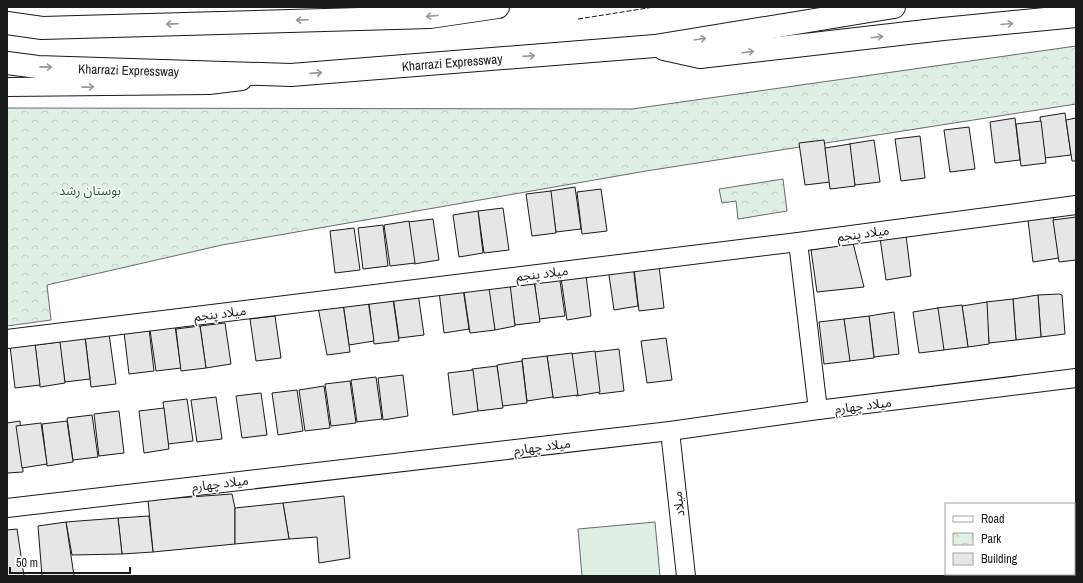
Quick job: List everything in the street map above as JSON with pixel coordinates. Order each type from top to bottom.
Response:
[{"type":"highway","points":[[7,23],[42,28],[422,17],[498,7]]},
{"type":"highway","name":"Kharrazi Expressway","points":[[7,64],[38,67],[291,75],[655,46],[894,7]]},
{"type":"highway","points":[[655,46],[700,57],[1076,16]]},
{"type":"street","points":[[7,87],[209,85],[291,75]]},
{"type":"street","name":"میلاد پنجم","points":[[7,339],[798,242],[1076,205]]},
{"type":"street","points":[[798,242],[818,410]]},
{"type":"street","name":"میلاد چهارم","points":[[7,508],[670,431],[818,410],[1076,378]]},
{"type":"street","name":"میلاد","points":[[670,431],[686,576]]},
{"type":"green space","name":"بوستان رشد","points":[[1076,46],[1076,104],[646,171],[222,245],[47,285],[51,320],[7,326],[7,108],[632,109]]},
{"type":"green space","points":[[783,179],[787,211],[738,219],[736,201],[722,203],[719,189]]},
{"type":"green space","points":[[655,522],[660,576],[582,576],[578,529]]},
{"type":"building","points":[[1065,113],[1071,155],[1045,158],[1040,117]]},
{"type":"building","points":[[1015,118],[1020,160],[995,163],[990,122]]},
{"type":"building","points":[[1076,118],[1076,161],[1072,161],[1066,120]]},
{"type":"building","points":[[1041,121],[1046,163],[1021,166],[1016,124]]},
{"type":"building","points":[[969,127],[975,169],[950,172],[944,130]]},
{"type":"building","points":[[920,136],[925,178],[901,181],[895,139]]},
{"type":"building","points":[[824,140],[830,182],[805,185],[799,143]]},
{"type":"building","points":[[874,140],[880,182],[855,185],[849,144]]},
{"type":"building","points":[[850,144],[855,186],[830,189],[825,148]]},
{"type":"building","points":[[575,187],[581,229],[556,232],[550,191]]},
{"type":"building","points":[[601,189],[607,231],[582,234],[577,192]]},
{"type":"building","points":[[551,191],[556,233],[532,236],[526,194]]},
{"type":"building","points":[[503,208],[509,250],[484,253],[478,211]]},
{"type":"building","points":[[478,211],[483,253],[459,257],[453,215]]},
{"type":"building","points":[[1053,217],[1059,258],[1033,262],[1028,220]]},
{"type":"building","points":[[1076,217],[1076,260],[1059,262],[1053,220]]},
{"type":"building","points":[[433,219],[439,260],[414,264],[408,222]]},
{"type":"building","points":[[409,221],[415,263],[390,266],[384,225]]},
{"type":"building","points":[[383,225],[388,266],[363,269],[358,228]]},
{"type":"building","points":[[354,228],[360,270],[335,273],[330,231]]},
{"type":"building","points":[[906,235],[911,276],[886,280],[880,238]]},
{"type":"building","points":[[853,243],[864,287],[817,292],[811,250]]},
{"type":"building","points":[[633,265],[638,306],[614,310],[608,268]]},
{"type":"building","points":[[659,266],[664,308],[639,311],[634,269]]},
{"type":"building","points":[[559,274],[565,316],[539,319],[534,278]]},
{"type":"building","points":[[586,275],[591,316],[567,320],[561,278]]},
{"type":"building","points":[[534,280],[540,322],[515,325],[509,284]]},
{"type":"building","points":[[510,284],[515,326],[495,330],[487,289]]},
{"type":"building","points":[[463,288],[469,329],[444,333],[439,291]]},
{"type":"building","points":[[489,288],[495,330],[470,333],[464,292]]},
{"type":"building","points":[[418,293],[424,335],[399,338],[393,296]]},
{"type":"building","points":[[1038,295],[1062,295],[1065,334],[1041,337]]},
{"type":"building","points":[[1038,295],[1041,337],[1016,340],[1013,299]]},
{"type":"building","points":[[393,299],[399,341],[374,344],[369,303]]},
{"type":"building","points":[[1013,299],[1016,340],[989,343],[986,302]]},
{"type":"building","points":[[368,300],[374,341],[349,345],[343,303]]},
{"type":"building","points":[[987,302],[989,344],[968,347],[962,306]]},
{"type":"building","points":[[343,304],[350,352],[327,355],[318,307]]},
{"type":"building","points":[[962,305],[968,347],[943,350],[937,308]]},
{"type":"building","points":[[938,308],[944,350],[919,353],[913,312]]},
{"type":"building","points":[[894,312],[899,354],[874,357],[869,316]]},
{"type":"building","points":[[275,316],[281,358],[256,361],[250,319]]},
{"type":"building","points":[[869,316],[874,358],[849,361],[844,319]]},
{"type":"building","points":[[844,319],[850,361],[824,364],[819,322]]},
{"type":"building","points":[[225,323],[231,364],[206,368],[200,326]]},
{"type":"building","points":[[175,326],[181,368],[156,371],[150,330]]},
{"type":"building","points":[[200,326],[206,368],[181,371],[176,329]]},
{"type":"building","points":[[149,329],[154,371],[129,374],[124,332]]},
{"type":"building","points":[[109,334],[116,384],[91,387],[85,336]]},
{"type":"building","points":[[85,337],[90,379],[65,382],[59,341]]},
{"type":"building","points":[[666,338],[672,380],[647,383],[641,341]]},
{"type":"building","points":[[60,342],[65,383],[40,387],[35,345]]},
{"type":"building","points":[[35,343],[40,385],[15,388],[10,346]]},
{"type":"building","points":[[619,349],[624,391],[599,394],[594,352]]},
{"type":"building","points":[[595,351],[600,392],[576,396],[570,354]]},
{"type":"building","points":[[572,353],[578,395],[553,398],[547,356]]},
{"type":"building","points":[[547,356],[553,397],[527,401],[522,359]]},
{"type":"building","points":[[522,361],[527,403],[502,406],[497,365]]},
{"type":"building","points":[[497,366],[503,408],[478,411],[472,369]]},
{"type":"building","points":[[473,370],[478,411],[453,415],[448,373]]},
{"type":"building","points":[[403,375],[408,416],[383,420],[378,378]]},
{"type":"building","points":[[376,377],[382,419],[357,422],[351,380]]},
{"type":"building","points":[[350,381],[356,423],[331,426],[325,384]]},
{"type":"building","points":[[324,386],[330,428],[305,431],[299,390]]},
{"type":"building","points":[[297,390],[303,431],[278,435],[272,393]]},
{"type":"building","points":[[261,393],[267,435],[242,438],[236,396]]},
{"type":"building","points":[[216,397],[222,439],[197,442],[191,400]]},
{"type":"building","points":[[187,399],[193,441],[168,444],[163,402]]},
{"type":"building","points":[[164,408],[169,449],[144,453],[139,411]]},
{"type":"building","points":[[119,411],[124,453],[99,456],[94,414]]},
{"type":"building","points":[[92,415],[98,457],[73,460],[67,418]]},
{"type":"building","points":[[20,421],[23,472],[7,473],[7,423]]},
{"type":"building","points":[[67,421],[73,462],[47,466],[42,424]]},
{"type":"building","points":[[41,423],[47,464],[22,468],[16,426]]},
{"type":"building","points":[[232,494],[235,508],[235,544],[153,552],[148,500]]},
{"type":"building","points":[[344,496],[350,558],[319,563],[317,537],[289,539],[283,503]]},
{"type":"building","points":[[283,503],[289,539],[235,544],[235,508]]},
{"type":"building","points":[[149,516],[153,552],[122,554],[118,518]]},
{"type":"building","points":[[118,518],[122,554],[72,555],[66,522]]},
{"type":"building","points":[[66,522],[74,576],[42,576],[38,526]]},
{"type":"building","points":[[17,529],[24,576],[7,576],[7,530]]},
{"type":"fence","points":[[578,19],[654,7]]}]
